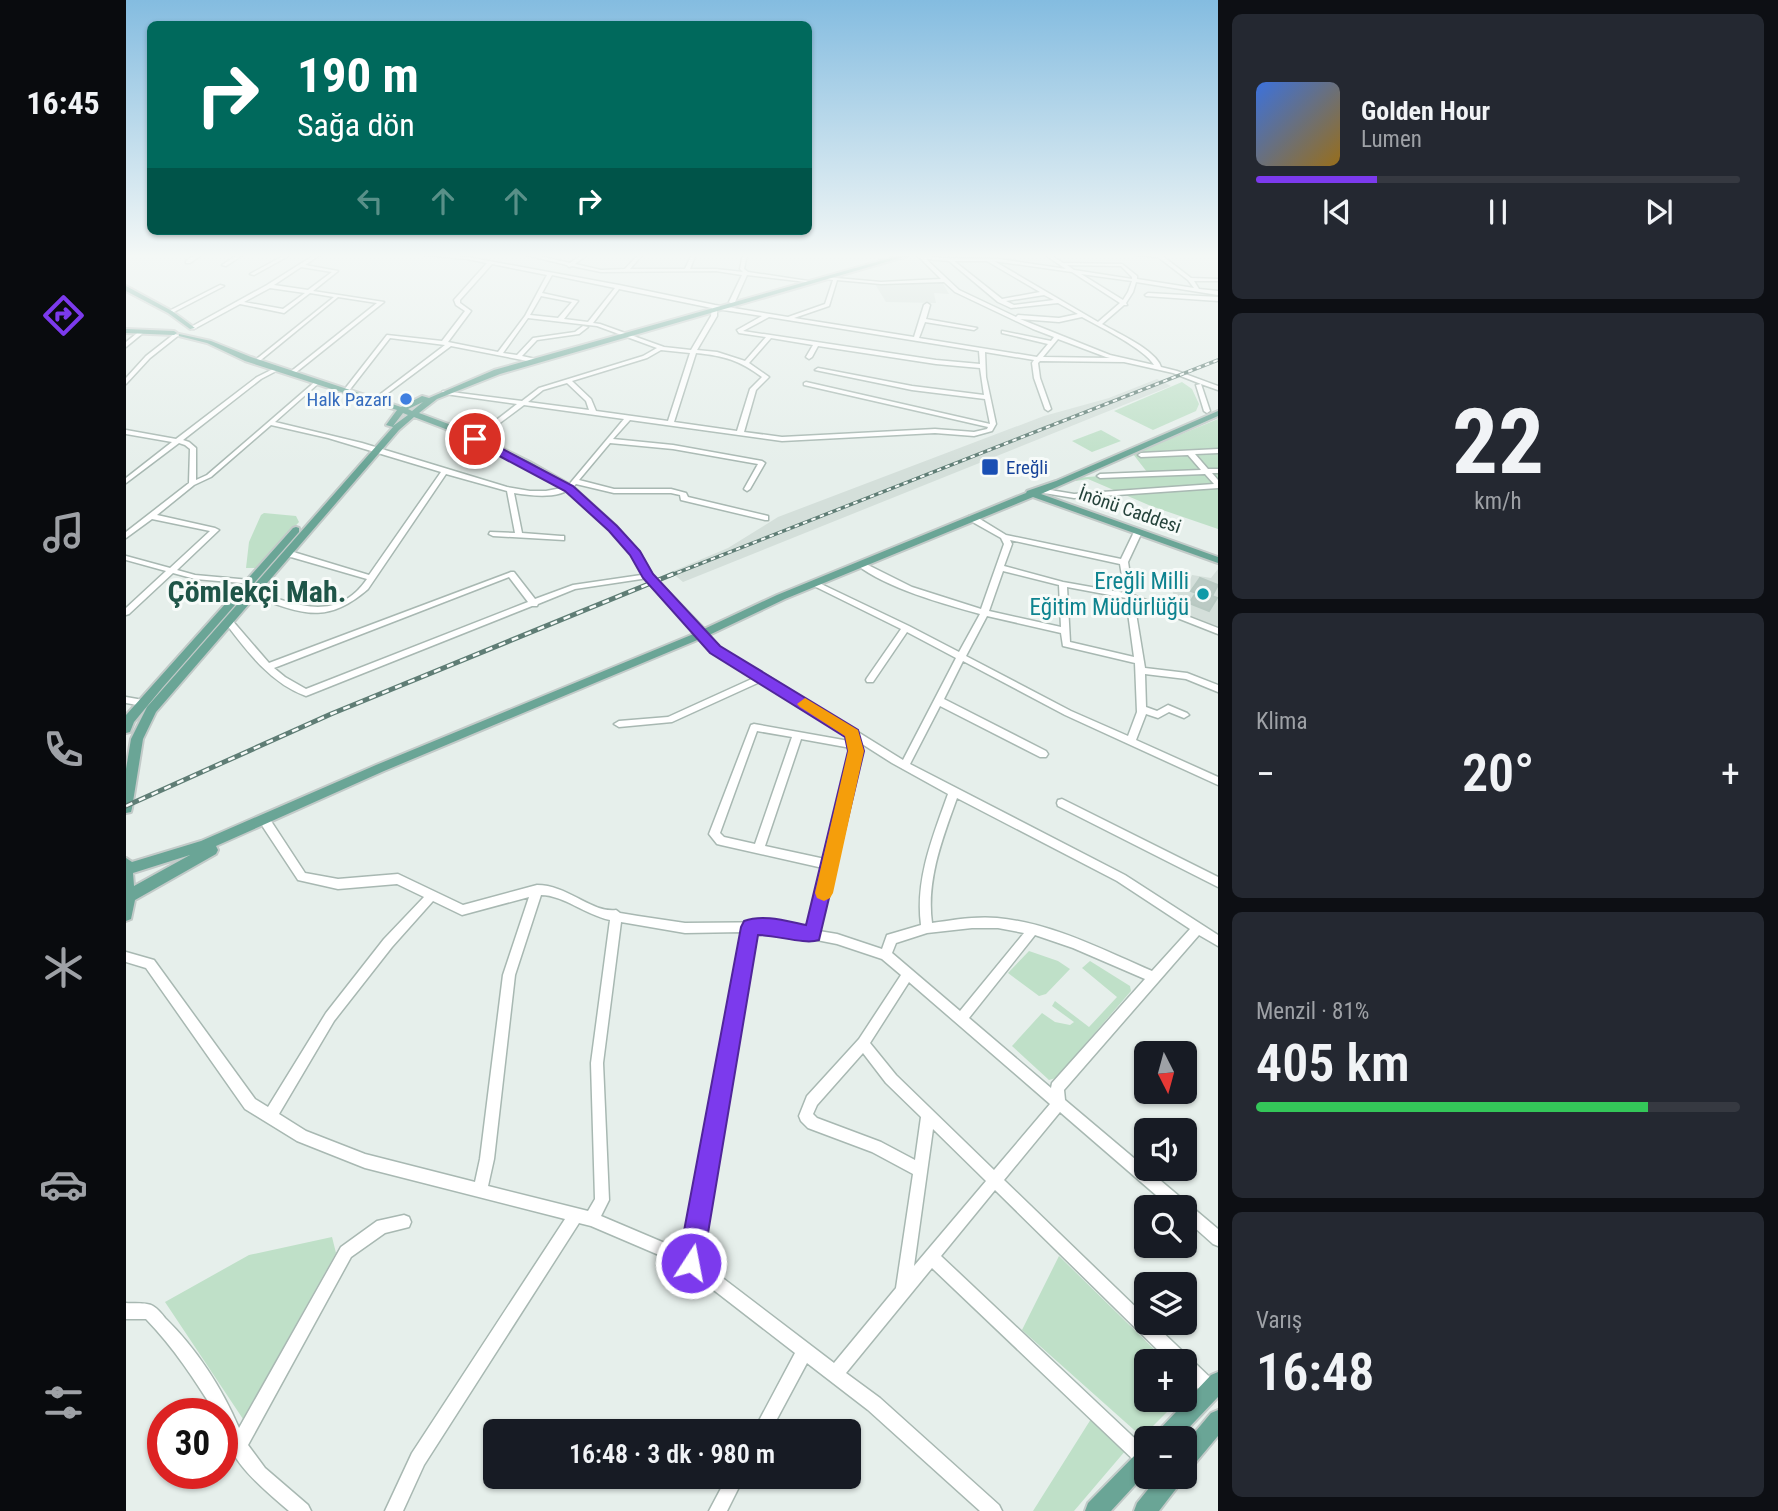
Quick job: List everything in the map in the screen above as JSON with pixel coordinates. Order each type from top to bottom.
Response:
[{"type":"main road","points":[[188,325],[209,342]]},
{"type":"main road","points":[[126,808],[137,739],[151,710],[287,553],[373,450],[402,410],[441,389],[659,325]]},
{"type":"main road","points":[[177,335],[181,328],[193,328]]},
{"type":"main road","points":[[126,331],[177,335],[209,342],[257,362],[413,414],[475,439],[571,485],[613,528],[636,554],[648,576],[703,634]]},
{"type":"main road","points":[[126,729],[128,721],[143,703],[250,582],[404,419],[445,392],[534,360]]},
{"type":"main road","points":[[1034,491],[1038,484],[1218,406]]},
{"type":"main road","points":[[126,870],[205,845],[1218,413]]},
{"type":"main road","points":[[1034,491],[1218,554]]},
{"type":"main road","name":"İnönü Caddesi","points":[[1034,491],[1218,560]]},
{"type":"main road","points":[[127,898],[184,863],[405,764],[424,751]]},
{"type":"main road","points":[[126,864],[126,915]]},
{"type":"main road","points":[[1176,1426],[1214,1386]]},
{"type":"main road","points":[[1197,1448],[1214,1430]]},
{"type":"main road","points":[[1096,1511],[1134,1471]]},
{"type":"main road","points":[[1145,1511],[1162,1489]]},
{"type":"street","points":[[193,328],[199,325]]},
{"type":"street","points":[[257,362],[303,325]]},
{"type":"street","points":[[292,373],[353,325]]},
{"type":"street","points":[[376,400],[447,344],[459,325]]},
{"type":"street","points":[[499,354],[521,325]]},
{"type":"street","points":[[580,325],[656,343],[660,348]]},
{"type":"street","points":[[670,424],[694,351],[711,325]]},
{"type":"street","points":[[750,325],[740,330],[769,337],[981,366]]},
{"type":"street","points":[[823,325],[1037,359],[1124,360]]},
{"type":"street","points":[[916,339],[921,325]]},
{"type":"street","points":[[952,325],[974,328]]},
{"type":"street","points":[[1026,325],[1054,340]]},
{"type":"street","points":[[1099,325],[1150,355],[1158,368]]},
{"type":"street","points":[[518,357],[535,339],[578,333],[587,326]]},
{"type":"street","points":[[126,345],[141,332]]},
{"type":"street","points":[[1004,332],[1054,340],[1216,387]]},
{"type":"street","points":[[126,382],[148,357],[177,335]]},
{"type":"street","points":[[346,391],[389,336],[534,360]]},
{"type":"street","points":[[746,363],[769,337]]},
{"type":"street","points":[[1048,409],[1037,378],[1035,363],[1054,340]]},
{"type":"street","points":[[809,357],[816,344]]},
{"type":"street","points":[[475,439],[541,388],[645,357],[660,348],[717,354],[746,363],[766,377],[752,389],[740,433]]},
{"type":"street","points":[[445,392],[782,439],[934,431],[974,434],[990,430],[992,426],[981,366],[982,350]]},
{"type":"street","points":[[1158,368],[1218,396]]},
{"type":"street","points":[[126,481],[259,378],[277,369]]},
{"type":"street","points":[[818,370],[912,388],[987,397]]},
{"type":"street","points":[[567,380],[589,400],[593,413]]},
{"type":"street","points":[[126,536],[192,484],[209,476],[317,382]]},
{"type":"street","points":[[806,384],[992,426]]},
{"type":"street","points":[[1199,385],[1207,411]]},
{"type":"street","points":[[270,424],[348,439],[373,450],[510,490],[559,493],[571,485],[627,419]]},
{"type":"street","points":[[126,432],[179,440],[193,448],[192,484]]},
{"type":"street","points":[[608,441],[673,447],[762,463],[747,489]]},
{"type":"street","points":[[1141,455],[1218,451]]},
{"type":"street","points":[[1189,453],[1218,485]]},
{"type":"street","points":[[1100,476],[1218,471]]},
{"type":"street","points":[[252,593],[314,613],[349,602],[372,578],[444,472]]},
{"type":"street","points":[[571,485],[614,491],[671,491],[684,494],[684,498],[765,518]]},
{"type":"street","points":[[1034,491],[1074,496],[1218,485]]},
{"type":"street","points":[[510,490],[519,536]]},
{"type":"street","points":[[126,612],[215,530],[150,516]]},
{"type":"street","points":[[972,518],[1004,537],[1124,562]]},
{"type":"street","points":[[1131,741],[1142,709],[1141,666],[1124,562],[1138,532]]},
{"type":"street","points":[[493,534],[561,538]]},
{"type":"street","points":[[905,765],[984,613],[1008,544],[1004,537]]},
{"type":"street","points":[[287,553],[372,578]]},
{"type":"street","points":[[126,558],[195,576],[250,582]]},
{"type":"street","points":[[861,565],[914,589],[984,613],[1066,631]]},
{"type":"street","points":[[1001,568],[1063,584],[1128,596],[1218,631]]},
{"type":"street","points":[[267,667],[511,574],[534,604]]},
{"type":"street","points":[[228,621],[267,667],[288,686],[306,693],[573,587],[648,576]]},
{"type":"street","points":[[814,584],[906,628],[1068,713],[1218,781]]},
{"type":"street","points":[[1063,584],[1066,644],[1186,676],[1218,689]]},
{"type":"street","points":[[870,680],[906,628]]},
{"type":"street","points":[[703,634],[715,650],[736,664],[763,677],[905,765],[1121,878],[1218,941]]},
{"type":"street","points":[[619,724],[669,720],[763,677]]},
{"type":"street","points":[[126,700],[143,703]]},
{"type":"street","points":[[939,701],[1043,754]]},
{"type":"street","points":[[1142,709],[1158,715],[1168,708],[1184,715]]},
{"type":"street","points":[[831,865],[722,841],[715,834],[754,727],[854,746]]},
{"type":"street","points":[[813,934],[856,751],[853,734]]},
{"type":"street","points":[[759,849],[798,735]]},
{"type":"street","points":[[927,928],[923,914],[925,893],[937,838],[954,792]]},
{"type":"street","points":[[1062,803],[1218,882]]},
{"type":"street","points":[[267,824],[302,877],[338,884],[398,878],[462,909],[537,890],[548,890],[598,913],[638,921],[685,928],[776,927],[813,934],[886,955],[1167,1195]]},
{"type":"street","points":[[480,1191],[487,1159],[509,975],[537,890]]},
{"type":"street","points":[[270,1116],[330,1017],[388,943],[431,896]]},
{"type":"street","points":[[394,1511],[418,1459],[584,1217],[602,1200],[597,1063],[616,915]]},
{"type":"street","points":[[886,955],[891,939],[927,928],[997,923],[1084,947],[1153,977]]},
{"type":"street","points":[[691,1263],[750,927]]},
{"type":"street","points":[[835,1374],[1059,1103],[1057,1088],[1198,928]]},
{"type":"street","points":[[961,1019],[1032,931]]},
{"type":"street","points":[[126,957],[150,964],[250,1104],[302,1136],[365,1161],[584,1217],[691,1263],[874,1404],[993,1511]]},
{"type":"street","points":[[908,974],[863,1043],[812,1101],[806,1116],[813,1123],[876,1147],[920,1170]]},
{"type":"street","points":[[863,1043],[891,1079],[1169,1349]]},
{"type":"street","points":[[903,1292],[929,1115]]},
{"type":"street","points":[[1197,1221],[1218,1239]]},
{"type":"street","points":[[302,1511],[260,1474],[238,1446],[346,1252],[382,1226],[404,1222]]},
{"type":"street","points":[[931,1257],[1134,1447]]},
{"type":"street","points":[[126,1311],[149,1312],[172,1335],[215,1398]]},
{"type":"street","points":[[768,1419],[805,1352]]},
{"type":"street","points":[[1197,1373],[1214,1386]]},
{"type":"street","points":[[721,1510],[731,1489]]},
{"type":"shaded area","points":[[1157,379],[1171,386],[683,582],[671,572],[728,548],[778,517],[1044,416],[1109,398]]},
{"type":"shaded area","points":[[1218,569],[1218,628],[1174,612],[1177,606],[1170,583],[1188,584],[1192,575],[1211,578]]},
{"type":"green space","points":[[1182,382],[1192,389],[1199,404],[1196,411],[1153,430],[1114,411]]},
{"type":"green space","points":[[1218,419],[1218,529],[1151,506],[1088,479],[1076,481],[1076,478],[1147,472],[1133,454]]},
{"type":"green space","points":[[1101,430],[1121,441],[1092,452],[1072,441]]},
{"type":"green space","points":[[264,513],[296,516],[299,522],[257,568],[246,568],[249,542]]},
{"type":"green space","points":[[1029,951],[1058,961],[1070,969],[1046,994],[1039,996],[1008,973]]},
{"type":"green space","points":[[1090,961],[1130,986],[1131,991],[1056,1078],[1049,1080],[1012,1046],[1042,1013],[1055,1022],[1070,1025],[1074,1022],[1052,1006],[1055,1001],[1089,1027],[1117,997],[1082,968]]},
{"type":"green space","points":[[332,1237],[336,1253],[243,1419],[238,1412],[238,1398],[229,1398],[165,1302],[249,1255]]},
{"type":"green space","points":[[1059,1256],[1134,1330],[1134,1335],[1140,1335],[1154,1349],[1134,1349],[1134,1412],[1167,1412],[1153,1426],[1134,1426],[1134,1430],[1022,1330]]},
{"type":"green space","points":[[1091,1419],[1126,1450],[1074,1511],[1033,1511]]},
{"type":"building","name":"Ereğli Milli Eğitim Müdürlüğü","points":[[1200,578],[1218,585],[1212,596],[1217,598],[1209,611],[1189,603],[1196,593],[1191,591]]},
{"type":"railway","points":[[669,576],[1218,360]]},
{"type":"railway","points":[[126,806],[331,714],[673,574]]},
{"type":"slow traffic","points":[[805,704],[853,734],[856,751],[824,893]]},
{"type":"place","name":"Halk Pazarı","points":[[406,399]]},
{"type":"place","name":"Ereğli","points":[[990,467]]},
{"type":"place","name":"Ereğli Milli Eğitim Müdürlüğü","points":[[1203,594]]},
{"type":"district","name":"Çömlekçi Mah.","points":[[257,591]]},
{"type":"route","points":[[475,439],[569,488],[613,528],[636,554],[648,576],[715,650],[853,734],[856,751],[813,934],[776,927],[750,927],[691,1263]]}]
